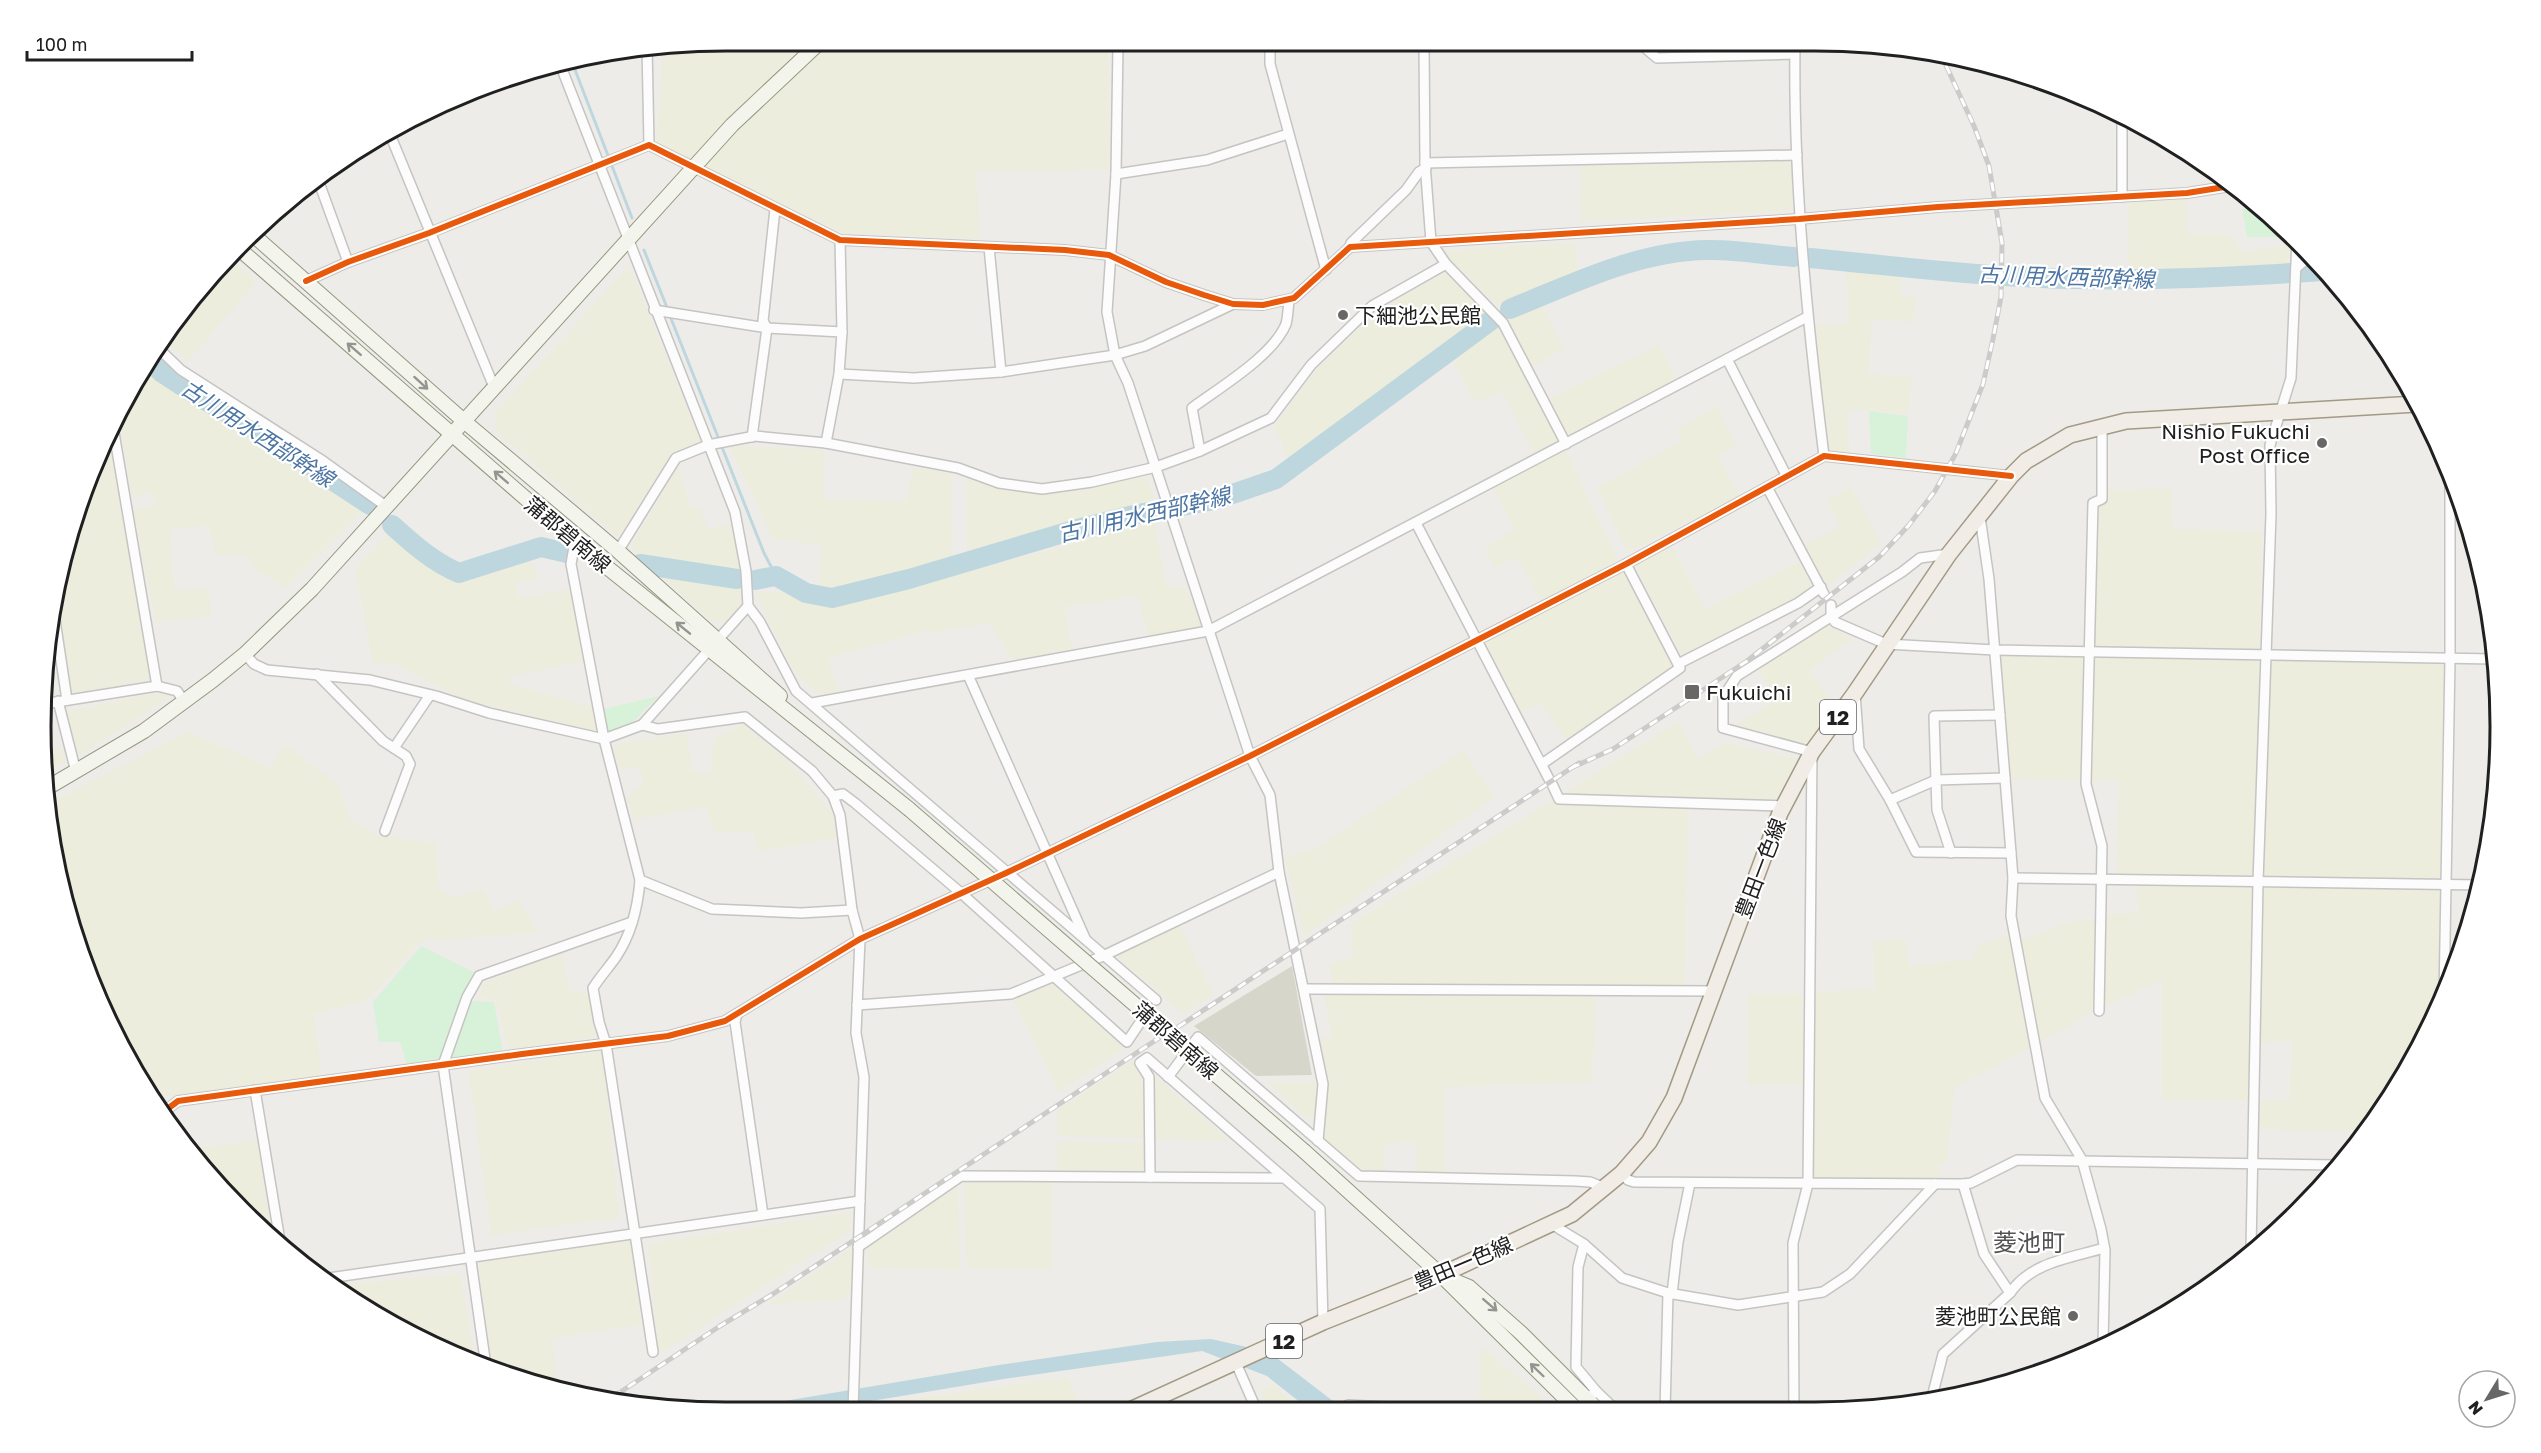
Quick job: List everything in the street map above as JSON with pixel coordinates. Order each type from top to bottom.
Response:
[{"type":"main road","points":[[53,784],[144,731],[245,654],[312,589],[453,436],[494,387],[732,125],[811,51]]},
{"type":"main road","name":"蒲郡碧南線","points":[[259,240],[465,422],[618,551],[714,645]]},
{"type":"main road","name":"蒲郡碧南線","points":[[245,254],[578,544],[714,645],[909,809],[1304,1151],[1441,1275],[1569,1402]]},
{"type":"main road","name":"豊田一色線","points":[[1148,1402],[1323,1322],[1441,1275],[1553,1225],[1572,1214],[1622,1173],[1648,1142],[1674,1098],[1784,807],[1812,752],[1949,554],[2026,461],[2070,435],[2126,420],[2408,404]]},
{"type":"main road","name":"蒲郡碧南線","points":[[1441,1275],[1469,1287],[1593,1395],[1596,1402]]},
{"type":"street","points":[[1118,51],[1116,174],[1107,312],[1115,355],[1128,383],[1250,756],[1270,795],[1279,872],[1323,1084],[1318,1141]]},
{"type":"street","points":[[1270,51],[1270,64],[1326,270]]},
{"type":"street","points":[[1424,51],[1425,165],[1431,242],[1446,264],[1503,323],[1566,444]]},
{"type":"street","points":[[1649,51],[1657,58],[1794,54],[1799,219],[1807,317],[1824,456]]},
{"type":"street","points":[[647,56],[649,145]]},
{"type":"street","points":[[564,71],[605,162],[628,241],[711,445],[735,512],[746,571],[748,606],[760,622],[796,691],[1156,1000]]},
{"type":"street","points":[[2122,126],[2122,197]]},
{"type":"street","points":[[1116,174],[1207,160],[1288,134]]},
{"type":"street","points":[[392,139],[494,387]]},
{"type":"street","points":[[306,281],[348,262],[429,233],[649,145],[840,240],[1065,250],[1109,255],[1166,282],[1233,304],[1263,305],[1289,301],[1313,283],[1406,190],[1425,165],[1797,155]]},
{"type":"street","points":[[321,187],[348,262]]},
{"type":"street","points":[[1350,247],[1799,219],[1938,207],[2187,193],[2221,188]]},
{"type":"street","points":[[752,437],[767,328],[763,321],[776,209]]},
{"type":"street","points":[[826,443],[839,374],[842,332],[840,240]]},
{"type":"street","points":[[989,247],[1001,372]]},
{"type":"street","points":[[2251,1241],[2258,882],[2271,514],[2270,446],[2283,412],[2291,378],[2296,254]]},
{"type":"street","points":[[2296,268],[2304,261]]},
{"type":"street","points":[[618,551],[676,458],[711,445],[752,437],[826,443],[958,468],[999,483],[1042,489],[1092,482],[1156,467],[1200,451],[1271,418],[1311,365],[1372,306],[1446,264]]},
{"type":"street","points":[[1200,451],[1192,408],[1255,362],[1283,330],[1287,321],[1289,301]]},
{"type":"street","points":[[839,374],[914,378],[1001,372],[1115,355],[1145,346],[1233,304]]},
{"type":"street","points":[[657,310],[767,328],[842,332]]},
{"type":"street","points":[[812,703],[1208,630],[1807,317]]},
{"type":"street","points":[[164,353],[181,370],[320,459],[387,507]]},
{"type":"street","points":[[1727,359],[1786,475]]},
{"type":"street","points":[[2099,1011],[2102,846],[2086,784],[2093,503],[2102,499],[2102,427]]},
{"type":"street","points":[[115,440],[157,686]]},
{"type":"street","points":[[169,1108],[178,1101],[668,1036],[725,1022],[860,939],[1006,873],[1250,756],[1626,564],[1824,456],[2012,476]]},
{"type":"street","points":[[1678,664],[1822,591],[1767,487]]},
{"type":"street","points":[[2444,970],[2450,659],[2450,498]]},
{"type":"street","points":[[1980,517],[1986,541],[2013,878],[2011,916],[2045,1098],[2082,1160],[2104,1248],[2103,1337]]},
{"type":"street","points":[[1416,523],[1559,799],[1784,807]]},
{"type":"street","points":[[578,544],[574,547],[571,564],[604,739],[640,880],[638,903],[632,922],[617,956],[593,988],[599,1022],[606,1044],[653,1352]]},
{"type":"street","points":[[1794,1402],[1793,1243],[1808,1184],[1812,752],[1723,728],[1723,697],[1737,675],[1920,558],[1949,554]]},
{"type":"street","points":[[1542,764],[1680,668],[1626,564]]},
{"type":"street","points":[[1831,605],[1831,616],[1834,622],[1886,644],[1995,650],[2486,659]]},
{"type":"street","points":[[245,654],[254,664],[267,670],[370,680],[489,713],[604,739],[642,725],[748,606]]},
{"type":"street","points":[[57,639],[63,700],[76,772]]},
{"type":"street","points":[[317,674],[383,741],[406,756],[410,764],[398,803],[385,831]]},
{"type":"street","points":[[968,675],[1086,941]]},
{"type":"street","points":[[52,702],[157,686],[177,691],[184,701]]},
{"type":"street","points":[[1855,693],[1858,749],[1890,800],[1916,852],[2011,854]]},
{"type":"street","points":[[394,748],[430,695]]},
{"type":"street","points":[[1951,853],[1937,810],[1934,716],[2000,715]]},
{"type":"street","points":[[642,725],[658,729],[745,717],[812,771],[833,796],[840,815],[852,910],[860,939],[856,1033],[864,1077],[853,1402]]},
{"type":"street","points":[[1890,800],[1936,780],[2005,778]]},
{"type":"street","points":[[833,796],[843,794],[855,802],[1056,976],[1127,1042],[1141,1021]]},
{"type":"street","points":[[857,1005],[1011,994],[1103,956],[1279,872]]},
{"type":"street","points":[[2013,878],[2471,885]]},
{"type":"street","points":[[640,880],[712,909],[801,913],[852,910]]},
{"type":"street","points":[[485,1357],[443,1065],[467,997],[479,976],[632,922]]},
{"type":"street","points":[[1304,989],[1714,991]]},
{"type":"street","points":[[737,1014],[735,1022],[763,1215]]},
{"type":"street","points":[[1168,1077],[1198,1037],[1359,1176],[1575,1181],[1590,1182],[1605,1188]]},
{"type":"street","points":[[1150,1177],[1149,1077],[1140,1063],[1147,1058],[1320,1209],[1323,1322]]},
{"type":"street","points":[[255,1090],[278,1232]]},
{"type":"street","points":[[1622,1173],[1628,1180],[1634,1182],[1690,1184],[1963,1184],[1971,1183],[2017,1160],[2328,1165]]},
{"type":"street","points":[[858,1247],[961,1176],[1283,1178]]},
{"type":"street","points":[[1665,1402],[1670,1293],[1690,1184]]},
{"type":"street","points":[[1553,1225],[1584,1244],[1622,1278],[1670,1293],[1738,1305],[1823,1292],[1850,1274],[1935,1184]]},
{"type":"street","points":[[1963,1184],[1984,1254],[2010,1293]]},
{"type":"street","points":[[335,1277],[860,1201]]},
{"type":"street","points":[[1584,1244],[1578,1267],[1576,1367],[1593,1395],[1604,1402]]},
{"type":"street","points":[[1934,1391],[1943,1354],[2010,1293],[2018,1282],[2035,1269],[2104,1248]]},
{"type":"street","points":[[1236,1363],[1253,1402]]},
{"type":"street","points":[[1586,1402],[1593,1395]]},
{"type":"shaded area","points":[[1292,966],[1312,1075],[1256,1076],[1194,1026]]},
{"type":"green space","points":[[726,51],[1108,51],[1109,169],[976,171],[980,239],[842,233],[656,142],[663,54]]},
{"type":"green space","points":[[1793,157],[1792,210],[1580,222],[1581,162]]},
{"type":"green space","points":[[2187,197],[2187,234],[2224,234],[2235,240],[2244,252],[2288,245],[2287,270],[2129,274],[2128,203]]},
{"type":"green space","points":[[2247,208],[2279,237],[2247,237],[2242,209]]},
{"type":"green space","points":[[1574,242],[1578,273],[1497,306],[1443,251]]},
{"type":"green space","points":[[236,263],[256,282],[188,361],[169,345],[191,315]]},
{"type":"green space","points":[[629,266],[701,441],[674,452],[618,537],[497,431],[495,413]]},
{"type":"green space","points":[[1846,266],[1900,272],[1901,296],[1916,297],[1912,322],[1873,319],[1871,328],[1869,374],[1912,377],[1908,413],[1846,409],[1850,454],[1826,450],[1815,325],[1848,324]]},
{"type":"green space","points":[[1445,270],[1486,314],[1289,458],[1274,426],[1318,368],[1378,311]]},
{"type":"green space","points":[[1540,305],[1564,348],[1533,367],[1505,319]]},
{"type":"green space","points":[[1501,324],[1561,442],[1535,455],[1502,391],[1475,402],[1453,361]]},
{"type":"green space","points":[[1659,345],[1676,379],[1568,437],[1547,400]]},
{"type":"green space","points":[[153,370],[210,410],[367,507],[287,588],[258,571],[244,554],[216,555],[209,526],[170,529],[171,561],[176,591],[208,588],[211,616],[156,623],[133,510],[157,504],[151,493],[132,496],[121,429]]},
{"type":"green space","points":[[1717,407],[1736,445],[1718,455],[1739,496],[1628,552],[1597,488],[1681,441],[1677,429]]},
{"type":"green space","points":[[1869,411],[1908,416],[1906,458],[1871,454]]},
{"type":"green space","points":[[730,446],[824,450],[823,499],[907,501],[913,467],[951,474],[952,559],[837,591],[818,589],[822,545],[773,539]]},
{"type":"green space","points":[[112,447],[152,680],[72,693],[60,620],[74,552],[87,509]]},
{"type":"green space","points":[[1565,449],[1618,560],[1541,601],[1517,557],[1495,568],[1485,548],[1515,530],[1494,488]]},
{"type":"green space","points":[[678,467],[691,508],[699,508],[708,529],[732,524],[742,576],[646,562],[631,547]]},
{"type":"green space","points":[[1148,477],[1155,504],[967,551],[967,480],[1045,493]]},
{"type":"green space","points":[[1851,487],[1881,543],[1828,585],[1803,546],[1840,526],[1827,500]]},
{"type":"green space","points":[[2171,488],[2174,529],[2262,531],[2259,650],[2092,647],[2095,508],[2104,504],[2107,491]]},
{"type":"green space","points":[[1155,522],[1166,587],[1187,589],[1203,627],[1148,637],[1138,596],[1064,607],[1073,650],[1015,660],[1007,652],[990,623],[930,633],[927,630],[828,658],[838,692],[819,693],[796,674],[756,593],[786,592],[810,602],[851,603]]},
{"type":"green space","points":[[391,531],[437,569],[464,583],[530,561],[539,577],[515,583],[518,598],[571,589],[584,661],[509,677],[511,685],[593,707],[599,733],[461,698],[394,664],[373,663],[355,568]]},
{"type":"green space","points":[[1671,544],[1705,609],[1799,562],[1815,588],[1682,655],[1634,564]]},
{"type":"green space","points":[[1625,566],[1678,666],[1568,741],[1540,703],[1520,712],[1482,641]]},
{"type":"green space","points":[[657,572],[743,584],[743,602],[726,623],[710,619]]},
{"type":"green space","points":[[1824,624],[1854,638],[1810,670],[1837,709],[1808,746],[1742,731],[1736,725],[1777,699],[1756,667]]},
{"type":"green space","points":[[1999,656],[2260,657],[2255,878],[2117,873],[2119,781],[2011,779]]},
{"type":"green space","points":[[2268,658],[2447,661],[2441,880],[2263,878]]},
{"type":"green space","points":[[161,692],[172,695],[78,756],[67,711]]},
{"type":"green space","points":[[659,696],[627,728],[607,734],[603,709]]},
{"type":"green space","points":[[1679,722],[1698,759],[1725,743],[1799,759],[1775,800],[1688,804],[1685,987],[1332,983],[1330,964],[1354,957],[1350,925]]},
{"type":"green space","points":[[743,724],[785,758],[834,815],[836,838],[757,852],[753,832],[714,832],[707,807],[635,819],[626,798],[643,784],[639,768],[618,769],[614,745],[687,733],[692,772],[711,774],[714,739]]},
{"type":"green space","points":[[188,732],[271,768],[285,745],[338,785],[350,820],[378,836],[435,843],[439,888],[451,897],[483,890],[494,912],[518,899],[538,933],[421,941],[367,1000],[313,1014],[322,1075],[162,1098],[141,1064],[121,1025],[102,985],[87,944],[64,858],[55,800]]},
{"type":"green space","points":[[62,749],[66,762],[52,768],[52,750]]},
{"type":"green space","points":[[1463,751],[1494,796],[1304,936],[1285,857],[1316,849]]},
{"type":"green space","points":[[2137,883],[2257,884],[2250,1100],[2162,1101],[2162,980],[2092,1012],[2040,1043],[2019,941],[2074,921],[2102,919],[2102,914],[2138,913]]},
{"type":"green space","points":[[2262,885],[2443,887],[2441,978],[2400,1064],[2355,1131],[2257,1129],[2258,1101],[2289,1100],[2292,1041],[2259,1042]]},
{"type":"green space","points":[[1179,925],[1213,995],[1184,1014],[1115,955]]},
{"type":"green space","points":[[2010,936],[2031,1047],[1954,1088],[1947,1163],[1938,1165],[1940,1180],[1814,1180],[1815,992],[1875,989],[1873,941],[1906,939],[1909,967],[1973,958],[1979,944]]},
{"type":"green space","points":[[421,946],[475,973],[440,1058],[407,1064],[400,1042],[379,1042],[373,1002]]},
{"type":"green space","points":[[562,953],[570,991],[590,992],[598,1036],[509,1050],[496,999],[480,998],[482,984]]},
{"type":"green space","points":[[1052,982],[1124,1048],[1059,1092],[1012,997]]},
{"type":"green space","points":[[1596,993],[1592,1082],[1444,1087],[1445,1175],[1417,1173],[1416,1142],[1385,1143],[1383,1173],[1362,1173],[1324,1139],[1327,1084],[1318,1040],[1332,1037],[1324,994]]},
{"type":"green space","points":[[1747,994],[1802,994],[1804,1085],[1747,1085]]},
{"type":"green space","points":[[469,1001],[494,1002],[503,1052],[449,1061]]},
{"type":"green space","points":[[603,1050],[619,1218],[491,1235],[469,1071]]},
{"type":"green space","points":[[1133,1060],[1145,1080],[1146,1138],[1057,1136],[1057,1111]]},
{"type":"green space","points":[[1154,1076],[1229,1141],[1156,1139]]},
{"type":"green space","points":[[1268,1082],[1316,1082],[1316,1117],[1306,1118]]},
{"type":"green space","points":[[258,1140],[270,1223],[219,1172],[199,1148]]},
{"type":"green space","points":[[1057,1142],[1145,1143],[1146,1173],[1057,1171]]},
{"type":"green space","points":[[1053,1180],[1052,1269],[967,1268],[964,1181]]},
{"type":"green space","points":[[958,1186],[960,1270],[868,1267],[867,1247]]},
{"type":"green space","points":[[852,1212],[849,1231],[659,1354],[648,1244]]},
{"type":"green space","points":[[630,1238],[642,1325],[552,1338],[556,1380],[492,1360],[478,1260]]},
{"type":"green space","points":[[853,1247],[851,1291],[843,1300],[769,1304]]},
{"type":"green space","points":[[460,1274],[474,1353],[389,1312],[346,1285]]},
{"type":"green space","points":[[1480,1350],[1488,1351],[1546,1402],[1480,1402]]},
{"type":"green space","points":[[1068,1377],[1078,1402],[888,1402]]},
{"type":"green space","points":[[1271,1384],[1294,1402],[1265,1402],[1260,1391]]},
{"type":"water","points":[[1211,1339],[1269,1352],[1334,1402],[1300,1402],[1267,1376],[1202,1351],[1004,1379],[865,1402],[779,1402],[999,1365],[1157,1342]]},
{"type":"waterway","points":[[575,69],[632,218]]},
{"type":"waterway","points":[[644,250],[668,310]]},
{"type":"waterway","name":"古川用水西部幹線","points":[[1510,309],[1606,270],[1656,256],[1718,250],[1794,257]]},
{"type":"waterway","name":"古川用水西部幹線","points":[[1810,258],[1983,275],[2076,279],[2182,278],[2313,272]]},
{"type":"waterway","points":[[670,316],[764,553],[776,576]]},
{"type":"waterway","name":"古川用水西部幹線","points":[[755,580],[776,576],[806,593],[832,598],[909,579],[1077,529],[1138,514],[1215,500],[1276,479],[1493,319]]},
{"type":"waterway","name":"古川用水西部幹線","points":[[155,366],[201,398],[248,425],[370,505]]},
{"type":"waterway","name":"古川用水西部幹線","points":[[392,525],[432,558],[459,573],[541,547],[567,553]]},
{"type":"waterway","name":"古川用水西部幹線","points":[[640,564],[737,579]]},
{"type":"railway","points":[[1571,768],[1613,749],[1747,661],[1879,557],[1909,525],[1935,491],[1956,453],[1983,384],[1993,339],[2001,297],[2002,243],[1989,166],[1974,126],[1945,64]]},
{"type":"railway","points":[[1178,1027],[1579,763]]},
{"type":"railway","points":[[619,1393],[773,1294],[1159,1038]]},
{"type":"cycle path","points":[[306,281],[348,262],[429,233],[649,145],[840,240],[1065,250],[1109,255],[1166,282],[1204,295],[1233,304],[1263,305],[1294,298],[1350,247],[1799,219],[1938,207],[2187,193],[2221,188]]},
{"type":"cycle path","points":[[169,1108],[178,1101],[668,1036],[725,1021],[860,939],[1006,873],[1250,756],[1626,564],[1824,456],[2011,476]]},
{"type":"place","name":"下細池公民館","points":[[1343,315]]},
{"type":"place","name":"Nishio Fukuchi Post Office","points":[[2322,443]]},
{"type":"place","name":"Fukuichi","points":[[1692,692]]},
{"type":"place","name":"菱池町公民館","points":[[2073,1316]]},
{"type":"district","name":"菱池町","points":[[2029,1241]]}]
